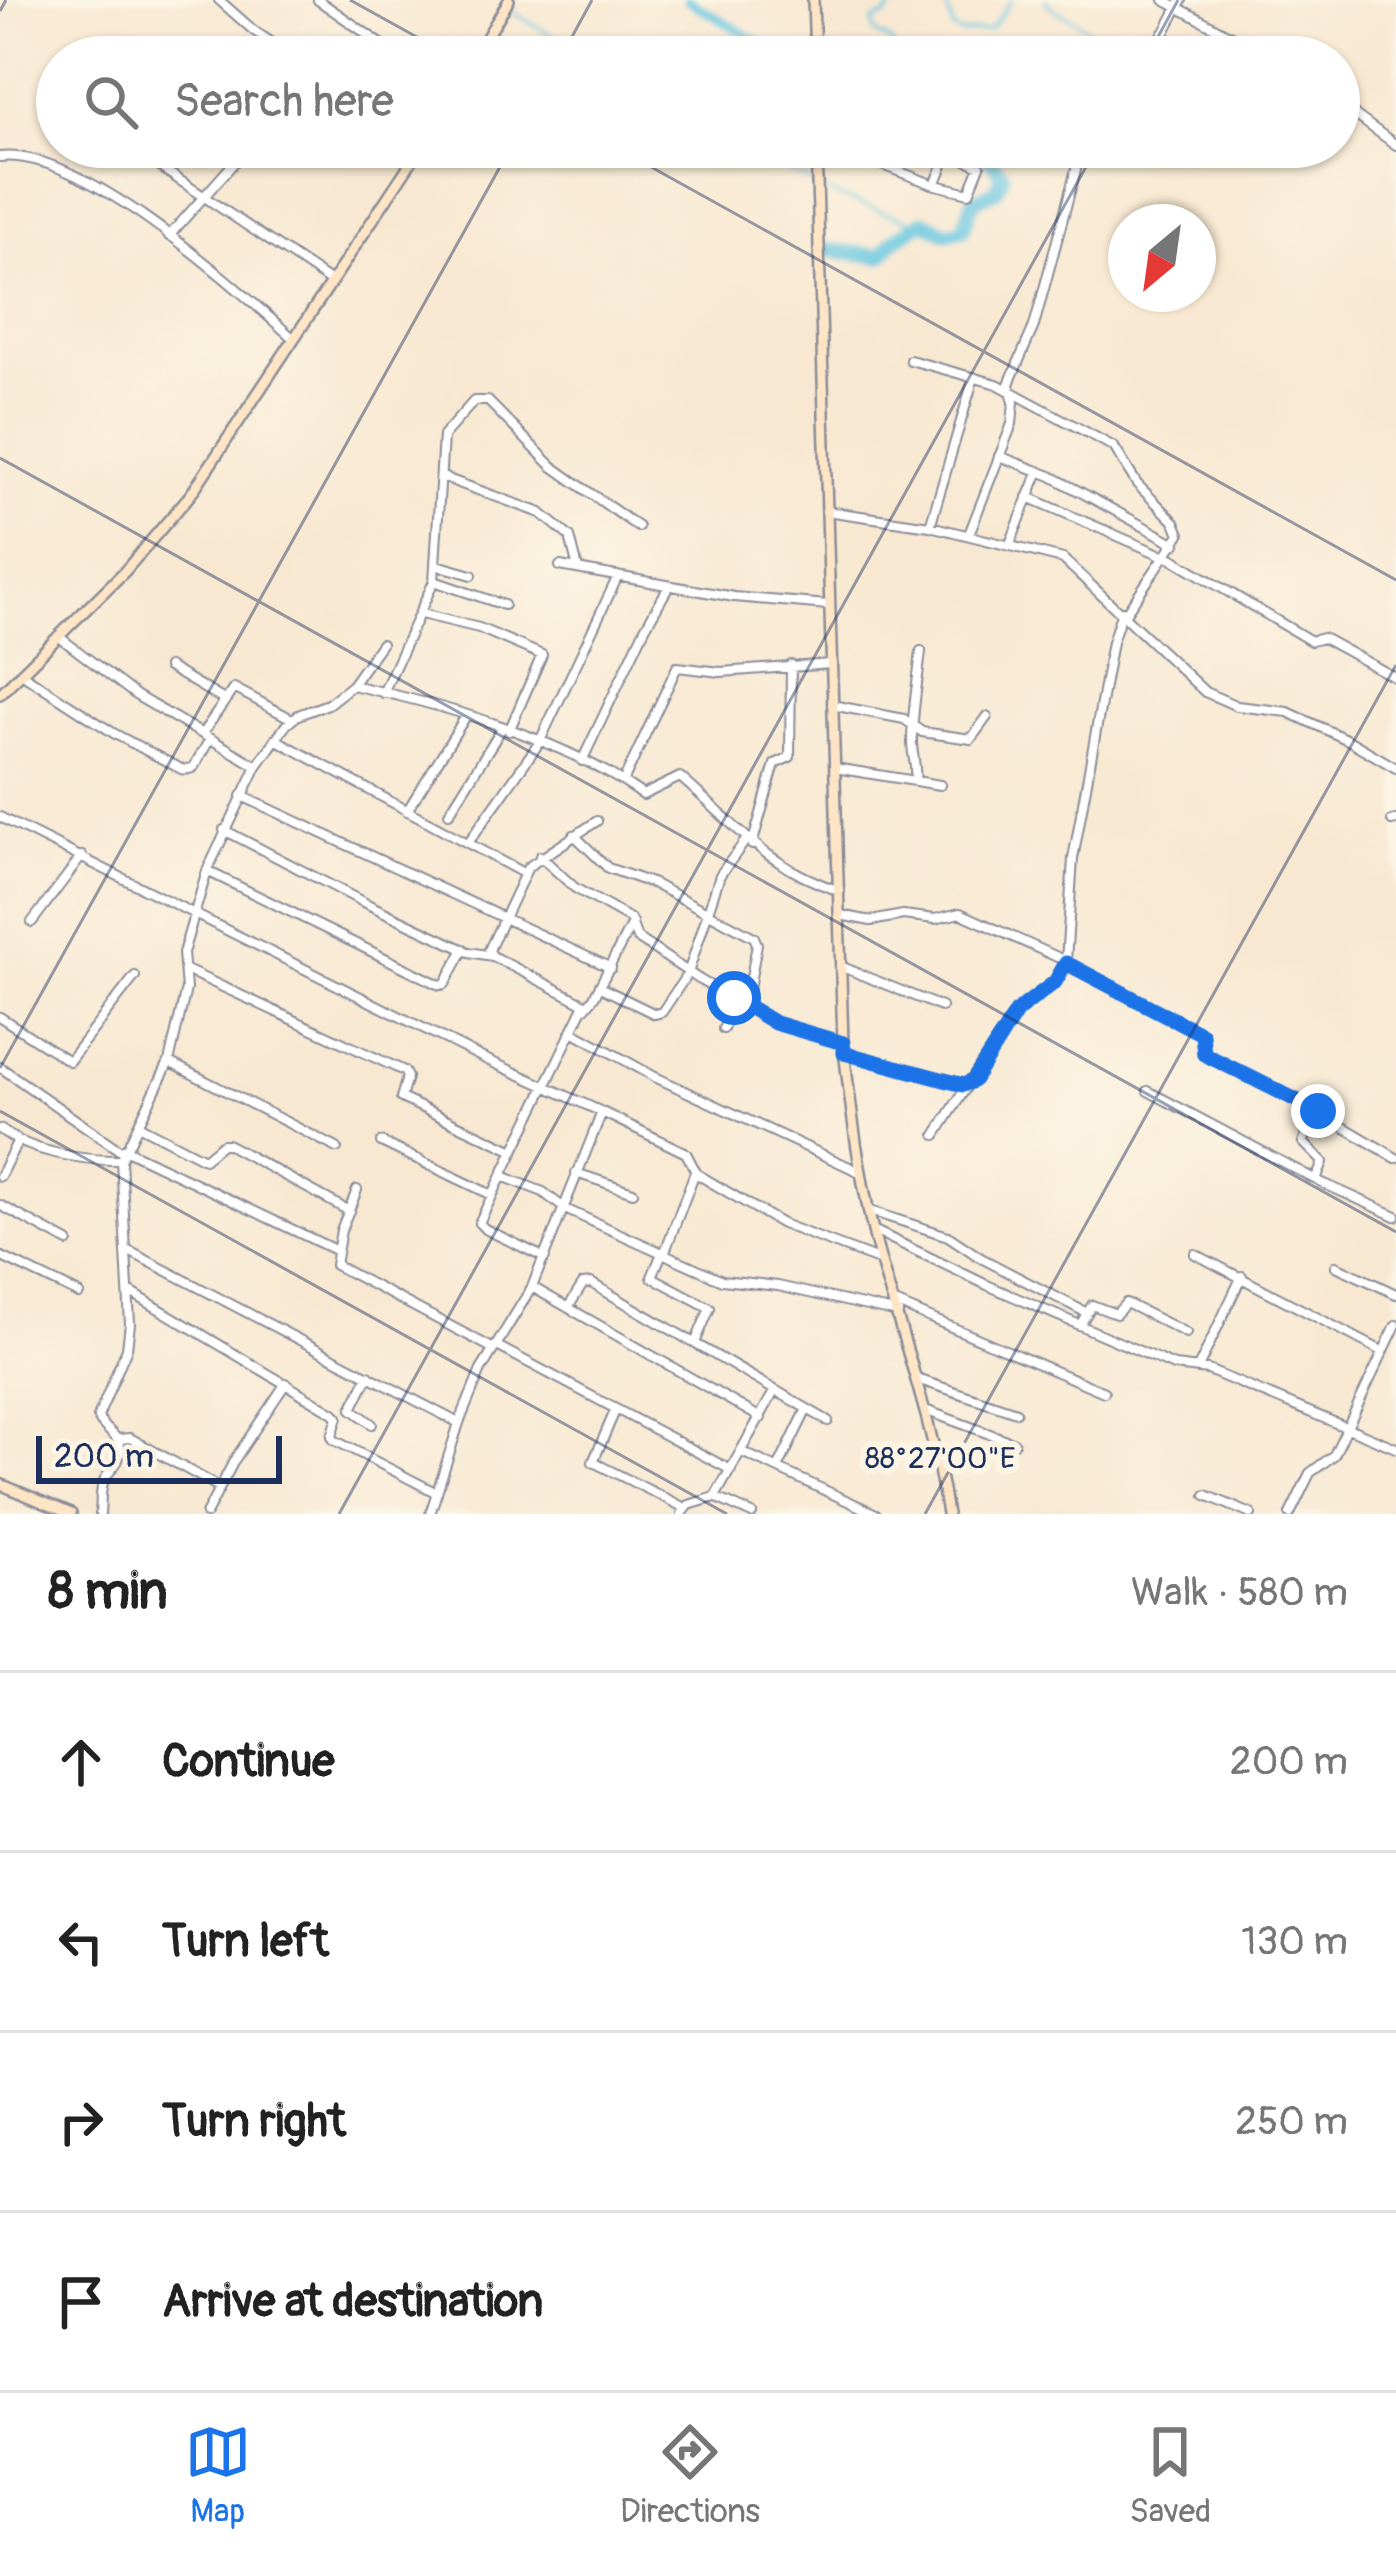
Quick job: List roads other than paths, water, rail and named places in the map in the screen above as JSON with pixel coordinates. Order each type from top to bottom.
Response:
[{"type":"street","points":[[219,0],[266,36]]},
{"type":"street","points":[[318,0],[370,36]]},
{"type":"street","points":[[488,36],[509,0]]},
{"type":"street","points":[[813,0],[814,36]]},
{"type":"street","points":[[1164,0],[1181,4],[1235,36]]},
{"type":"street","points":[[1158,36],[1181,4]]},
{"type":"street","points":[[1360,118],[1396,145]]},
{"type":"street","points":[[0,157],[20,156],[36,162]]},
{"type":"street","points":[[52,168],[83,180],[169,236],[294,339]]},
{"type":"street","points":[[162,168],[331,282]]},
{"type":"street","points":[[169,236],[230,168]]},
{"type":"street","points":[[0,694],[125,571],[191,494],[407,168]]},
{"type":"street","points":[[817,168],[844,1048],[860,1172],[925,1410],[946,1514]]},
{"type":"street","points":[[890,168],[968,194],[979,168]]},
{"type":"street","points":[[935,185],[942,168]]},
{"type":"street","points":[[969,534],[1014,412],[1008,390],[1034,326],[1076,168]]},
{"type":"street","points":[[910,360],[1008,390],[1114,447],[1143,493],[1175,522],[1180,534],[1123,612],[1112,641],[1073,859],[1066,962],[1055,982],[1017,1011],[936,1135]]},
{"type":"street","points":[[930,526],[974,377]]},
{"type":"street","points":[[383,693],[434,581],[442,440],[474,401],[482,398],[552,466],[638,527]]},
{"type":"street","points":[[999,456],[1039,471],[1176,544]]},
{"type":"street","points":[[1010,544],[1039,471]]},
{"type":"street","points":[[442,477],[541,513],[570,537],[578,569]]},
{"type":"street","points":[[1028,497],[1167,556],[1296,633],[1315,642],[1322,638],[1396,678]]},
{"type":"street","points":[[826,511],[930,526],[1063,559],[1205,692],[1237,706],[1288,712],[1396,768]]},
{"type":"street","points":[[436,565],[472,575]]},
{"type":"street","points":[[560,566],[734,597],[829,605]]},
{"type":"street","points":[[468,843],[539,743],[618,576]]},
{"type":"street","points":[[434,581],[504,604]]},
{"type":"street","points":[[582,761],[669,586]]},
{"type":"street","points":[[421,614],[479,628],[542,655],[506,729],[449,813]]},
{"type":"street","points":[[58,636],[137,697],[257,766]]},
{"type":"street","points":[[219,1486],[130,1438],[118,1439],[97,1421],[127,1348],[122,1153],[169,1062],[186,989],[182,953],[224,830],[274,740],[292,719],[328,704],[352,686],[381,644]]},
{"type":"street","points":[[915,781],[912,723],[921,651]]},
{"type":"street","points":[[600,987],[659,1014],[688,973],[720,875],[749,843],[775,764],[790,757],[791,664]]},
{"type":"street","points":[[624,780],[677,667],[722,672],[831,664]]},
{"type":"street","points":[[168,667],[224,700]]},
{"type":"street","points":[[21,673],[115,734],[183,770],[193,768],[234,688],[292,719]]},
{"type":"street","points":[[352,686],[506,729],[624,780],[646,795],[680,778],[749,843],[800,876],[840,891]]},
{"type":"street","points":[[831,705],[912,723],[922,732],[971,740],[986,717]]},
{"type":"street","points":[[407,811],[466,716]]},
{"type":"street","points":[[274,740],[523,873]]},
{"type":"street","points":[[835,768],[940,785]]},
{"type":"street","points":[[242,796],[610,968]]},
{"type":"street","points":[[0,817],[686,1153],[695,1172],[652,1277],[710,1308],[695,1343]]},
{"type":"street","points":[[492,956],[489,950],[523,873],[540,856],[598,821]]},
{"type":"street","points":[[224,830],[324,883],[578,997],[585,1008]]},
{"type":"street","points":[[574,835],[608,868],[654,884],[756,940],[741,1003],[723,1029]]},
{"type":"street","points":[[32,922],[82,856]]},
{"type":"street","points":[[540,856],[575,889],[633,922],[637,938],[775,1023],[968,1085]]},
{"type":"street","points":[[207,871],[440,985],[447,981],[464,949]]},
{"type":"street","points":[[840,915],[871,921],[903,915],[935,919],[960,913],[1202,1034],[1204,1054],[1318,1111],[1396,1158]]},
{"type":"street","points":[[545,1258],[480,1225],[585,1008],[633,922]]},
{"type":"street","points":[[840,966],[941,1007]]},
{"type":"street","points":[[186,970],[404,1071],[401,1098],[514,1151]]},
{"type":"street","points":[[0,1017],[69,1061],[135,976]]},
{"type":"street","points":[[574,1031],[655,1077],[860,1172]]},
{"type":"street","points":[[169,1062],[337,1148]]},
{"type":"street","points":[[0,1067],[122,1153],[335,1250]]},
{"type":"street","points":[[1148,1091],[1316,1180],[1396,1216]]},
{"type":"street","points":[[1316,1180],[1323,1162],[1303,1142],[1318,1111]]},
{"type":"street","points":[[430,1514],[459,1424],[495,1347],[532,1287],[602,1112]]},
{"type":"street","points":[[138,1125],[204,1159],[227,1144],[349,1211]]},
{"type":"street","points":[[0,1129],[17,1142],[89,1159],[122,1153]]},
{"type":"street","points":[[0,1176],[17,1142]]},
{"type":"street","points":[[381,1142],[492,1195]]},
{"type":"street","points":[[695,1172],[795,1231],[881,1262]]},
{"type":"street","points":[[576,1173],[633,1192]]},
{"type":"street","points":[[502,1176],[722,1280],[896,1308],[1104,1392]]},
{"type":"street","points":[[357,1190],[335,1250],[337,1267],[731,1470]]},
{"type":"street","points":[[0,1205],[68,1243]]},
{"type":"street","points":[[870,1211],[948,1236],[1087,1312]]},
{"type":"street","points":[[875,1231],[1174,1366],[1198,1368],[1396,1448]]},
{"type":"street","points":[[125,1249],[459,1424]]},
{"type":"street","points":[[1195,1254],[1382,1351]]},
{"type":"street","points":[[0,1256],[79,1294]]},
{"type":"street","points":[[1336,1266],[1396,1294]]},
{"type":"street","points":[[1198,1368],[1242,1276]]},
{"type":"street","points":[[568,1306],[587,1282],[828,1421]]},
{"type":"street","points":[[532,1287],[761,1418]]},
{"type":"street","points":[[128,1290],[337,1415],[334,1440],[437,1493]]},
{"type":"street","points":[[1080,1325],[1092,1305],[1115,1314],[1128,1303],[1186,1333]]},
{"type":"street","points":[[1290,1514],[1310,1473],[1334,1455],[1396,1325]]},
{"type":"street","points":[[369,1375],[352,1409],[372,1424]]},
{"type":"street","points":[[917,1379],[1016,1412]]},
{"type":"street","points":[[206,1514],[286,1383]]},
{"type":"street","points":[[615,1411],[593,1462],[684,1511],[715,1497],[775,1390]]},
{"type":"street","points":[[778,1468],[807,1409]]},
{"type":"street","points":[[925,1410],[1014,1443]]},
{"type":"street","points":[[100,1514],[103,1482],[119,1457],[118,1439]]},
{"type":"street","points":[[742,1452],[876,1514]]},
{"type":"street","points":[[0,1484],[71,1514]]},
{"type":"street","points":[[1206,1495],[1251,1514]]},
{"type":"street","points":[[715,1497],[752,1514]]},
{"type":"waterway","points":[[687,0],[749,36]]},
{"type":"waterway","points":[[880,36],[873,21],[886,16],[897,0]]},
{"type":"waterway","points":[[940,0],[954,30],[961,34],[990,30],[1012,0]]},
{"type":"waterway","points":[[1045,0],[1081,24],[1090,36]]},
{"type":"waterway","points":[[512,12],[553,36]]},
{"type":"waterway","points":[[783,168],[832,194],[919,224]]},
{"type":"waterway","points":[[826,250],[881,256],[894,240],[923,221],[947,233],[963,229],[973,201],[996,191],[1003,175],[997,168]]}]
